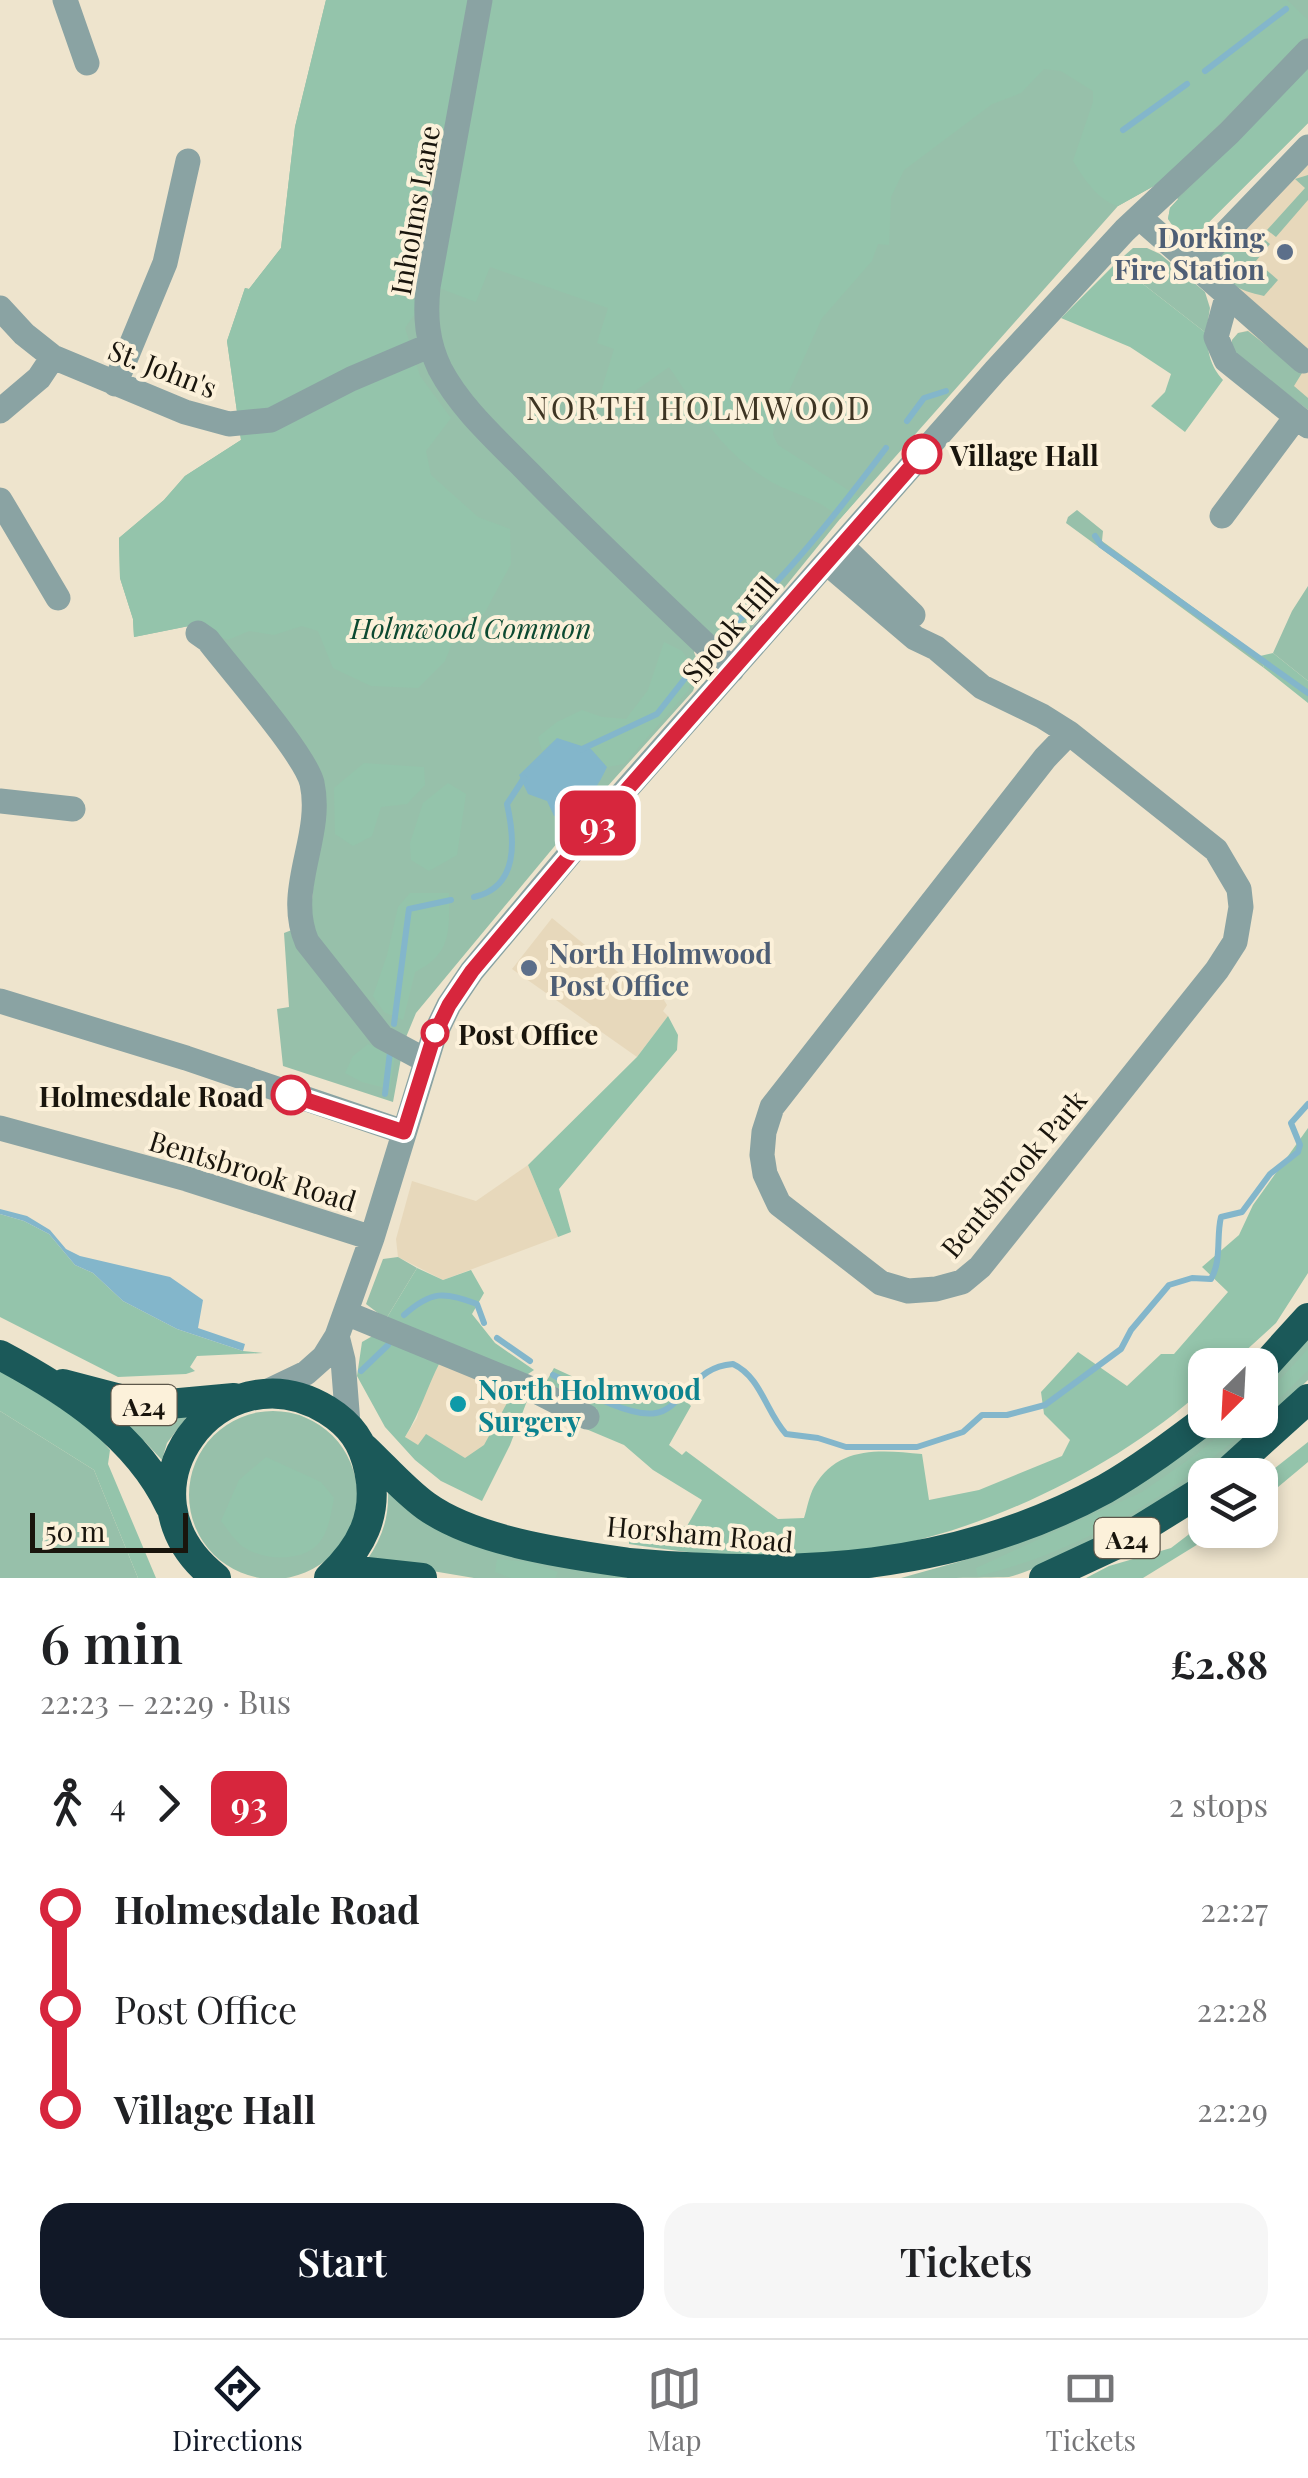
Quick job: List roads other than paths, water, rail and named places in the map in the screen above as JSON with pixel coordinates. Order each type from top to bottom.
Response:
[{"type":"highway","points":[[1278,1351],[1308,1318]]},
{"type":"highway","name":"A24","points":[[0,1355],[41,1377],[127,1442],[156,1477],[170,1506]]},
{"type":"highway","name":"A24","points":[[41,1377],[147,1406],[255,1396]]},
{"type":"highway","name":"Horsham Road","points":[[255,1396],[288,1394],[310,1400],[357,1437],[426,1506],[487,1534],[600,1558],[740,1574],[816,1574],[876,1567],[990,1538],[1106,1488],[1188,1432]]},
{"type":"highway","points":[[216,1578],[201,1566],[179,1537],[170,1506],[172,1473],[184,1443],[204,1421],[222,1408],[255,1396]]},
{"type":"highway","points":[[1243,1458],[1308,1399]]},
{"type":"highway","points":[[328,1578],[363,1539],[372,1508],[372,1480],[357,1437]]},
{"type":"highway","name":"A24","points":[[1044,1578],[1112,1546],[1188,1499]]},
{"type":"highway","points":[[340,1578],[367,1572],[422,1578]]},
{"type":"street","points":[[65,0],[87,64]]},
{"type":"street","name":"Inholms Lane","points":[[480,0],[428,287],[425,318],[430,344],[441,371],[468,410],[550,496],[732,670]]},
{"type":"street","name":"Spook Hill","points":[[255,1396],[306,1374],[324,1357],[341,1324],[372,1238],[425,1060],[449,1005],[472,971],[1011,353],[1139,218],[1308,51]]},
{"type":"street","points":[[1193,267],[1308,147]]},
{"type":"street","points":[[115,384],[165,263],[188,161]]},
{"type":"street","points":[[1139,218],[1304,362]]},
{"type":"street","points":[[1222,516],[1302,422],[1226,360],[1216,338],[1226,297]]},
{"type":"street","name":"St. John's","points":[[0,308],[53,357],[185,412],[230,424],[271,420],[430,344]]},
{"type":"street","points":[[0,411],[39,378],[53,357]]},
{"type":"street","points":[[0,500],[58,598]]},
{"type":"street","name":"Bentsbrook Park","points":[[834,554],[922,624],[936,648],[982,687],[1068,733],[1216,850],[1239,888],[1240,924],[1235,942],[1217,970],[980,1267],[962,1282],[936,1290],[908,1291],[881,1282],[779,1204],[765,1174],[764,1132],[772,1107],[1068,733]]},
{"type":"street","points":[[198,633],[208,640],[300,759],[312,783],[312,826],[298,900],[300,924],[308,942],[382,1037],[425,1060]]},
{"type":"street","points":[[0,802],[73,809]]},
{"type":"street","points":[[0,1001],[186,1058],[404,1132]]},
{"type":"street","name":"Bentsbrook Road","points":[[0,1128],[187,1179],[372,1238]]},
{"type":"street","points":[[341,1324],[534,1390],[587,1417]]},
{"type":"street","name":"Spook Hill","points":[[341,1324],[343,1360],[357,1437]]},
{"type":"water","points":[[557,738],[591,749],[607,767],[586,799],[572,810],[554,816],[547,801],[528,794],[519,775]]},
{"type":"water","points":[[0,1209],[27,1216],[80,1256],[170,1277],[203,1300],[198,1328],[245,1344],[243,1351],[177,1329],[123,1301],[93,1273],[75,1265],[49,1234],[0,1214]]},
{"type":"waterway","points":[[1205,71],[1286,9]]},
{"type":"waterway","points":[[1123,130],[1187,84]]},
{"type":"waterway","points":[[907,421],[924,398],[946,391]]},
{"type":"waterway","points":[[726,632],[790,567],[886,448]]},
{"type":"waterway","points":[[1095,536],[1101,545],[1308,693]]},
{"type":"waterway","points":[[580,750],[657,714],[690,672]]},
{"type":"waterway","points":[[474,897],[489,892],[506,873],[512,847],[507,804],[524,778]]},
{"type":"waterway","points":[[394,1024],[409,909],[451,900]]},
{"type":"waterway","points":[[385,1094],[390,1052]]},
{"type":"waterway","points":[[553,1375],[618,1407],[656,1413],[669,1407],[707,1372],[733,1364],[757,1386],[786,1434],[846,1447],[917,1447],[963,1432],[982,1415],[1007,1415],[1045,1405],[1121,1349],[1131,1330],[1169,1285],[1192,1278],[1211,1279],[1221,1217],[1242,1212],[1270,1174],[1298,1152],[1300,1145],[1291,1123],[1308,1104]]},
{"type":"waterway","points":[[404,1315],[422,1301],[447,1295],[477,1304],[484,1323]]},
{"type":"waterway","points":[[497,1338],[530,1361]]},
{"type":"waterway","points":[[361,1371],[388,1345]]},
{"type":"place","name":"Dorking Fire Station","points":[[1285,252]]},
{"type":"place","name":"Village Hall","points":[[922,454]]},
{"type":"place","name":"North Holmwood Post Office","points":[[529,968]]},
{"type":"place","name":"Post Office","points":[[435,1033]]},
{"type":"place","name":"Holmesdale Road","points":[[291,1095]]},
{"type":"place","name":"North Holmwood Surgery","points":[[458,1404]]},
{"type":"district","name":"NORTH HOLMWOOD","points":[[699,406]]},
{"type":"park label","name":"Holmwood Common","points":[[471,627]]}]
